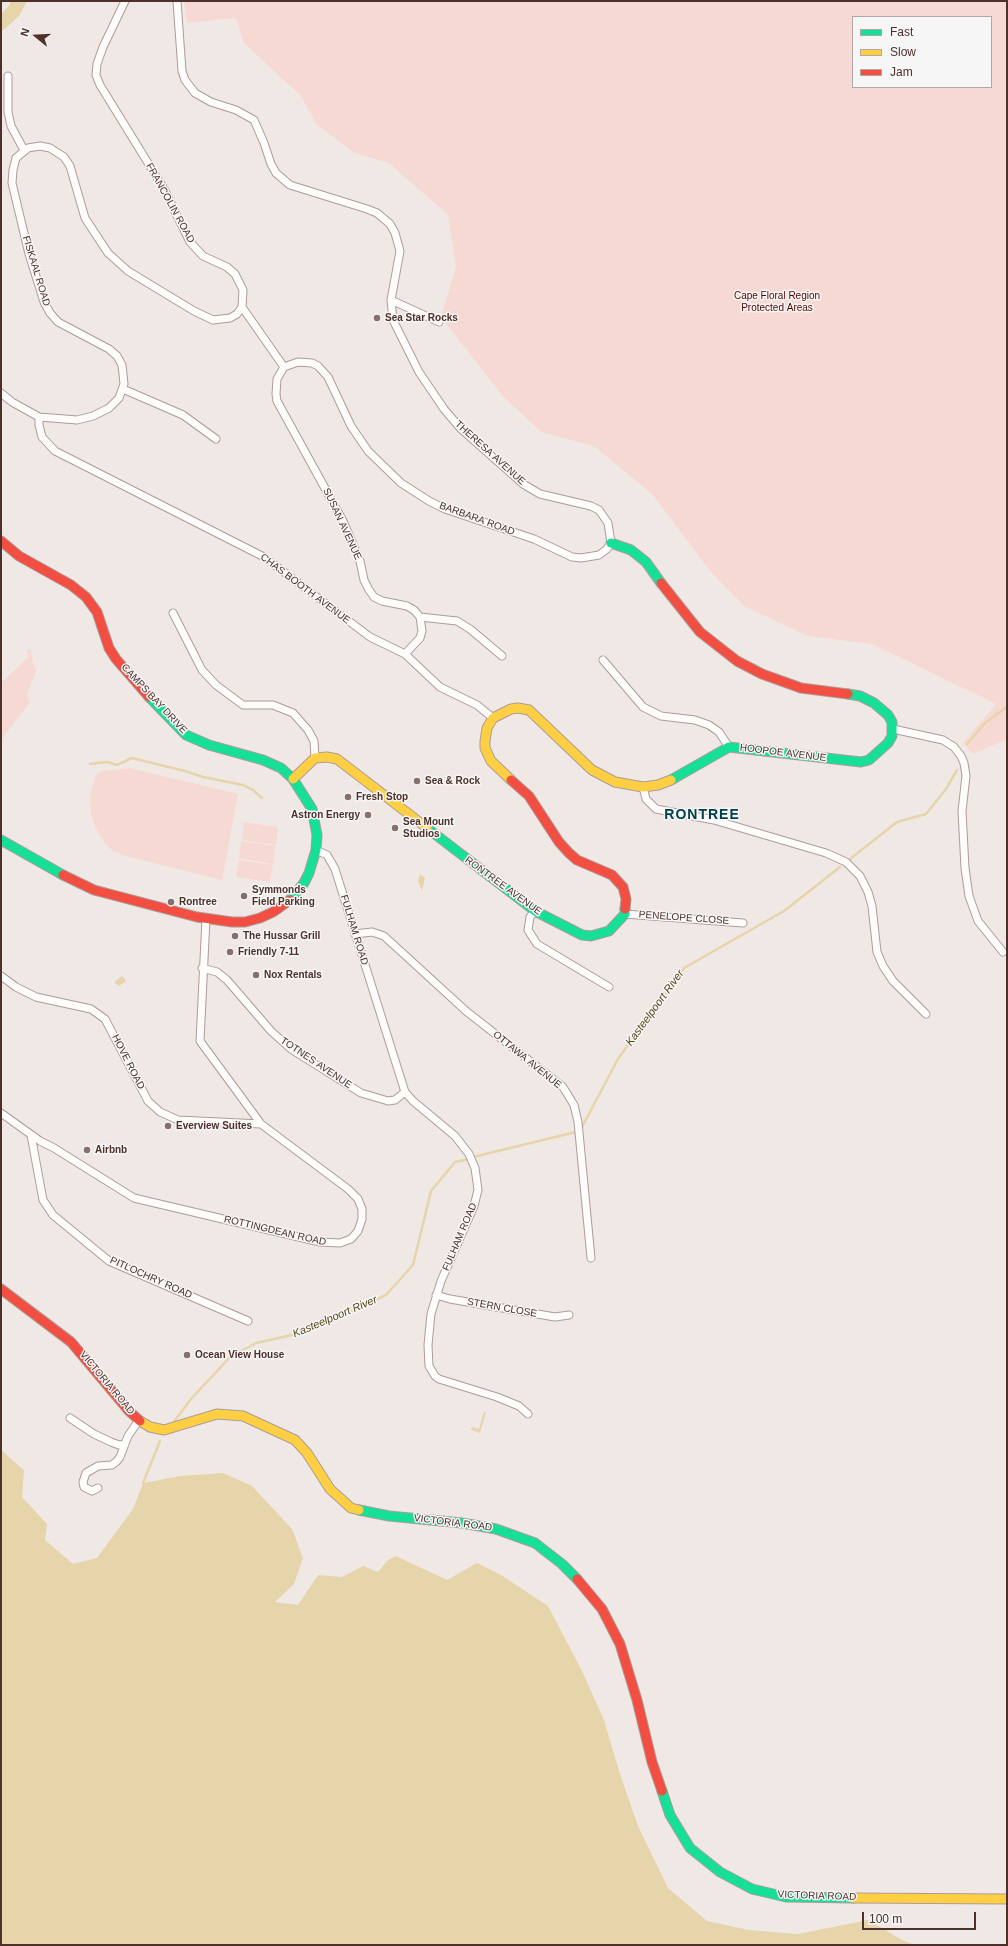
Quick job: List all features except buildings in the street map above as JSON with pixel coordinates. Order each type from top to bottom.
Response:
[{"type":"main road","name":"CAMPS BAY DRIVE","points":[[1,541],[19,556],[40,566],[71,585],[86,597],[97,612],[109,648],[116,659],[136,683],[186,735],[209,745],[263,760],[280,768],[293,779],[312,809],[317,835],[314,861],[304,883],[290,900],[280,908],[260,918],[245,922],[206,918],[94,890],[64,876],[1,840]]},
{"type":"main road","points":[[611,543],[631,550],[646,562],[687,618],[700,632],[724,653],[749,668],[801,688],[853,694],[867,698],[888,715],[892,722],[893,729]]},
{"type":"main road","points":[[625,914],[625,892],[618,880],[612,875],[577,860],[568,853],[558,842],[529,796],[491,761],[485,748],[484,741],[487,728],[492,718],[518,708],[529,710],[584,763],[596,772],[615,782],[643,787]]},
{"type":"main road","name":"HOOPOE AVENUE","points":[[643,787],[658,785],[675,778],[729,747],[861,762],[869,760],[882,749],[892,736],[893,729]]},
{"type":"main road","name":"RONTREE AVENUE","points":[[315,758],[327,757],[337,759],[534,911],[582,934],[591,936],[609,931],[615,927],[625,914]]},
{"type":"main road","points":[[293,779],[315,758]]},
{"type":"main road","name":"VICTORIA ROAD","points":[[1,1289],[71,1342],[129,1410],[139,1420],[150,1427],[164,1430],[175,1428],[217,1414],[243,1416],[295,1440],[307,1453],[330,1489],[351,1508],[389,1516],[462,1523],[496,1529],[535,1543],[562,1564],[582,1584],[602,1609],[620,1644],[662,1796],[679,1832],[690,1848],[705,1862],[735,1881],[752,1889],[786,1897],[1007,1899]]},
{"type":"street","name":"FRANCOLIN ROAD","points":[[125,1],[103,47],[97,64],[96,75],[100,85],[164,189],[190,242],[203,256],[227,267],[235,274],[243,290],[242,307]]},
{"type":"street","name":"THERESA AVENUE","points":[[177,1],[182,71],[195,93],[211,102],[236,110],[254,120],[262,137],[271,164],[276,173],[290,185],[367,209],[377,213],[390,224],[395,233],[400,251],[391,300],[393,320],[408,351],[434,395],[461,429],[531,489],[554,499],[591,506],[598,510],[608,523],[611,543]]},
{"type":"street","points":[[8,76],[8,112],[11,126],[24,150],[34,146],[45,147],[56,151],[64,158],[70,166],[86,218],[108,253],[128,271],[194,311],[213,320],[230,318],[237,314],[242,307],[284,367]]},
{"type":"street","name":"FISKAAL ROAD","points":[[24,150],[14,164],[12,183],[29,254],[44,302],[50,313],[58,322],[108,349],[117,356],[124,377],[123,389]]},
{"type":"street","points":[[391,300],[439,322]]},
{"type":"street","name":"BARBARA ROAD","points":[[284,367],[292,363],[304,362],[318,366],[323,370],[351,426],[368,451],[401,483],[429,501],[463,516],[534,539],[572,557],[590,558],[599,555],[607,549],[611,543]]},
{"type":"street","name":"SUSAN AVENUE","points":[[284,367],[277,378],[277,401],[343,521],[360,561],[364,580],[369,590],[374,597],[382,601],[407,606],[414,610],[420,617]]},
{"type":"street","points":[[1,393],[19,406],[39,417],[71,420],[93,416],[114,404],[123,389],[183,415],[216,439]]},
{"type":"street","name":"CHAS BOOTH AVENUE","points":[[39,417],[42,437],[55,451],[264,557],[370,637],[406,654],[440,687],[477,705],[492,718]]},
{"type":"street","points":[[173,613],[202,670],[216,685],[243,705],[273,705],[293,713],[308,730],[314,741],[315,758]]},
{"type":"street","points":[[406,654],[420,638],[422,631],[420,617],[457,621],[470,629],[502,656]]},
{"type":"street","points":[[603,660],[643,707],[661,716],[695,720],[709,725],[719,732],[729,747]]},
{"type":"street","points":[[893,729],[943,740],[954,747],[961,756],[964,763],[966,776],[962,811],[965,868],[969,896],[978,921],[1003,952]]},
{"type":"street","points":[[643,787],[652,807],[661,811],[714,820],[836,856],[846,862],[860,876],[868,892],[872,906],[875,942],[883,966],[894,981],[926,1014]]},
{"type":"street","name":"FULHAM ROAD","points":[[316,850],[323,852],[330,858],[335,869],[405,1092],[460,1142],[472,1161],[477,1176],[478,1190],[474,1206],[436,1295],[431,1314],[428,1345],[429,1366],[435,1376],[445,1382],[519,1406],[528,1414]]},
{"type":"street","points":[[534,911],[530,917],[528,930],[537,944],[609,987]]},
{"type":"street","name":"PENELOPE CLOSE","points":[[625,914],[743,923]]},
{"type":"street","name":"ROTTINGDEAN ROAD","points":[[1,1113],[31,1135],[134,1198],[320,1242],[340,1243],[351,1239],[358,1231],[362,1219],[362,1209],[358,1199],[348,1189],[261,1124],[200,1041],[202,968],[206,918]]},
{"type":"street","name":"OTTAWA AVENUE","points":[[355,934],[372,932],[384,936],[466,1011],[563,1088],[574,1105],[578,1122],[591,1258]]},
{"type":"street","name":"TOTNES AVENUE","points":[[202,968],[217,972],[227,980],[271,1031],[290,1048],[361,1093],[388,1101],[395,1100],[405,1092]]},
{"type":"street","name":"HOVE ROAD","points":[[1,976],[16,987],[36,997],[90,1009],[105,1019],[148,1101],[160,1112],[178,1120],[261,1124]]},
{"type":"street","name":"PITLOCHRY ROAD","points":[[31,1135],[43,1200],[53,1215],[109,1261],[248,1321]]},
{"type":"street","name":"STERN CLOSE","points":[[436,1295],[450,1300],[555,1317],[569,1315]]},
{"type":"street","points":[[70,1418],[94,1434],[120,1445],[125,1444]]},
{"type":"street","points":[[98,1488],[92,1491],[84,1487],[83,1482],[86,1473],[98,1466],[112,1465],[117,1461],[131,1430],[139,1420]]},
{"type":"green space","name":"Cape Floral Region Protected Areas","points":[[184,1],[1007,1],[1007,739],[973,754],[963,743],[996,704],[872,644],[808,636],[744,606],[711,572],[653,495],[594,446],[541,432],[502,395],[441,317],[456,267],[448,215],[389,163],[355,153],[316,124],[301,96],[244,43],[236,18],[187,23]]},
{"type":"green space","points":[[27,649],[31,650],[33,664],[37,670],[27,695],[30,702],[1,740],[1,683],[28,657]]},
{"type":"green space","points":[[129,768],[238,794],[222,880],[126,856],[113,851],[104,842],[96,829],[91,814],[90,798],[93,784],[97,774],[103,771]]},
{"type":"green space","points":[[244,822],[278,827],[276,845],[242,840]]},
{"type":"green space","points":[[241,841],[275,846],[273,864],[239,858]]},
{"type":"green space","points":[[239,860],[273,865],[270,882],[236,877]]},
{"type":"shaded area","points":[[420,874],[425,878],[422,891],[418,881]]},
{"type":"shaded area","points":[[122,976],[126,981],[119,986],[114,982]]},
{"type":"shaded area","points":[[484,1412],[486,1412],[480,1433],[471,1430],[472,1427],[479,1429]]},
{"type":"shaded area","points":[[1,1450],[24,1470],[22,1497],[47,1524],[45,1540],[73,1564],[97,1558],[133,1509],[143,1483],[181,1476],[223,1473],[252,1486],[292,1529],[303,1558],[294,1584],[275,1602],[298,1605],[318,1575],[342,1577],[363,1566],[378,1572],[388,1560],[396,1556],[447,1580],[477,1563],[501,1575],[548,1606],[582,1671],[604,1720],[620,1774],[638,1826],[668,1888],[707,1921],[749,1930],[798,1934],[868,1920],[904,1941],[916,1945],[1,1945]]},
{"type":"waterway","points":[[1,23],[14,11],[19,1]]},
{"type":"waterway","name":"Kasteelpoort River","points":[[967,744],[985,723],[1007,707]]},
{"type":"waterway","points":[[90,764],[107,762],[117,765],[132,758],[203,777],[243,785],[253,790],[262,798]]},
{"type":"waterway","name":"Kasteelpoort River","points":[[850,859],[897,822],[926,814],[946,789],[957,770]]},
{"type":"waterway","name":"Kasteelpoort River","points":[[582,1127],[618,1059],[684,968],[784,911],[840,867]]},
{"type":"waterway","name":"Kasteelpoort River","points":[[473,1157],[576,1132]]},
{"type":"waterway","name":"Kasteelpoort River","points":[[173,1423],[191,1399],[230,1357],[256,1343],[292,1335],[327,1322],[386,1295],[413,1265],[431,1191],[455,1162],[469,1159]]},
{"type":"waterway","name":"Kasteelpoort River","points":[[143,1483],[160,1441]]},
{"type":"traffic: fast","points":[[611,543],[631,550],[646,562],[661,583]]},
{"type":"traffic: fast","points":[[671,780],[729,747],[861,762],[869,760],[888,743],[892,736],[892,722],[888,715],[874,703],[860,696],[848,694]]},
{"type":"traffic: fast","points":[[149,697],[186,735],[209,745],[263,760],[281,768],[293,779],[312,809],[317,835],[316,850],[309,873],[304,883],[290,900]]},
{"type":"traffic: fast","points":[[427,828],[535,911],[582,935],[591,936],[609,931],[625,914],[625,909]]},
{"type":"traffic: fast","points":[[1,840],[63,875]]},
{"type":"traffic: fast","points":[[359,1510],[389,1516],[462,1523],[496,1529],[535,1543],[562,1564],[577,1579]]},
{"type":"traffic: fast","points":[[662,1791],[670,1815],[690,1848],[720,1872],[752,1889],[786,1897],[853,1898]]},
{"type":"traffic: slow","points":[[511,780],[491,761],[485,748],[485,741],[487,728],[493,718],[511,709],[518,708],[529,710],[592,770],[615,782],[643,787],[658,785],[671,780]]},
{"type":"traffic: slow","points":[[293,779],[315,758],[327,757],[337,759],[427,828]]},
{"type":"traffic: slow","points":[[140,1421],[150,1427],[164,1430],[217,1414],[243,1416],[295,1440],[307,1453],[330,1489],[351,1508],[359,1510]]},
{"type":"traffic: slow","points":[[853,1898],[1007,1899]]},
{"type":"traffic: jam","points":[[1,541],[19,556],[71,585],[86,597],[97,612],[109,648],[116,659],[149,697]]},
{"type":"traffic: jam","points":[[661,583],[700,632],[737,661],[762,674],[801,688],[848,694]]},
{"type":"traffic: jam","points":[[511,780],[529,796],[559,842],[569,853],[577,860],[612,875],[623,887],[626,899],[625,909]]},
{"type":"traffic: jam","points":[[63,875],[94,890],[197,917],[232,922],[245,922],[260,918],[273,912],[290,900]]},
{"type":"traffic: jam","points":[[1,1289],[71,1342],[129,1411],[140,1421]]},
{"type":"traffic: jam","points":[[577,1579],[602,1609],[620,1644],[637,1700],[652,1762],[662,1791]]},
{"type":"place","name":"Sea Star Rocks","points":[[377,318]]},
{"type":"place","name":"Sea & Rock","points":[[417,781]]},
{"type":"place","name":"Fresh Stop","points":[[348,797]]},
{"type":"place","name":"Astron Energy","points":[[368,815]]},
{"type":"place","name":"Sea Mount Studios","points":[[395,828]]},
{"type":"place","name":"Symmonds Field Parking","points":[[244,896]]},
{"type":"place","name":"Rontree","points":[[171,902]]},
{"type":"place","name":"The Hussar Grill","points":[[235,936]]},
{"type":"place","name":"Friendly 7-11","points":[[230,952]]},
{"type":"place","name":"Nox Rentals","points":[[256,975]]},
{"type":"place","name":"Everview Suites","points":[[168,1126]]},
{"type":"place","name":"Airbnb","points":[[87,1150]]},
{"type":"place","name":"Ocean View House","points":[[187,1355]]},
{"type":"district","name":"RONTREE","points":[[702,815]]}]
